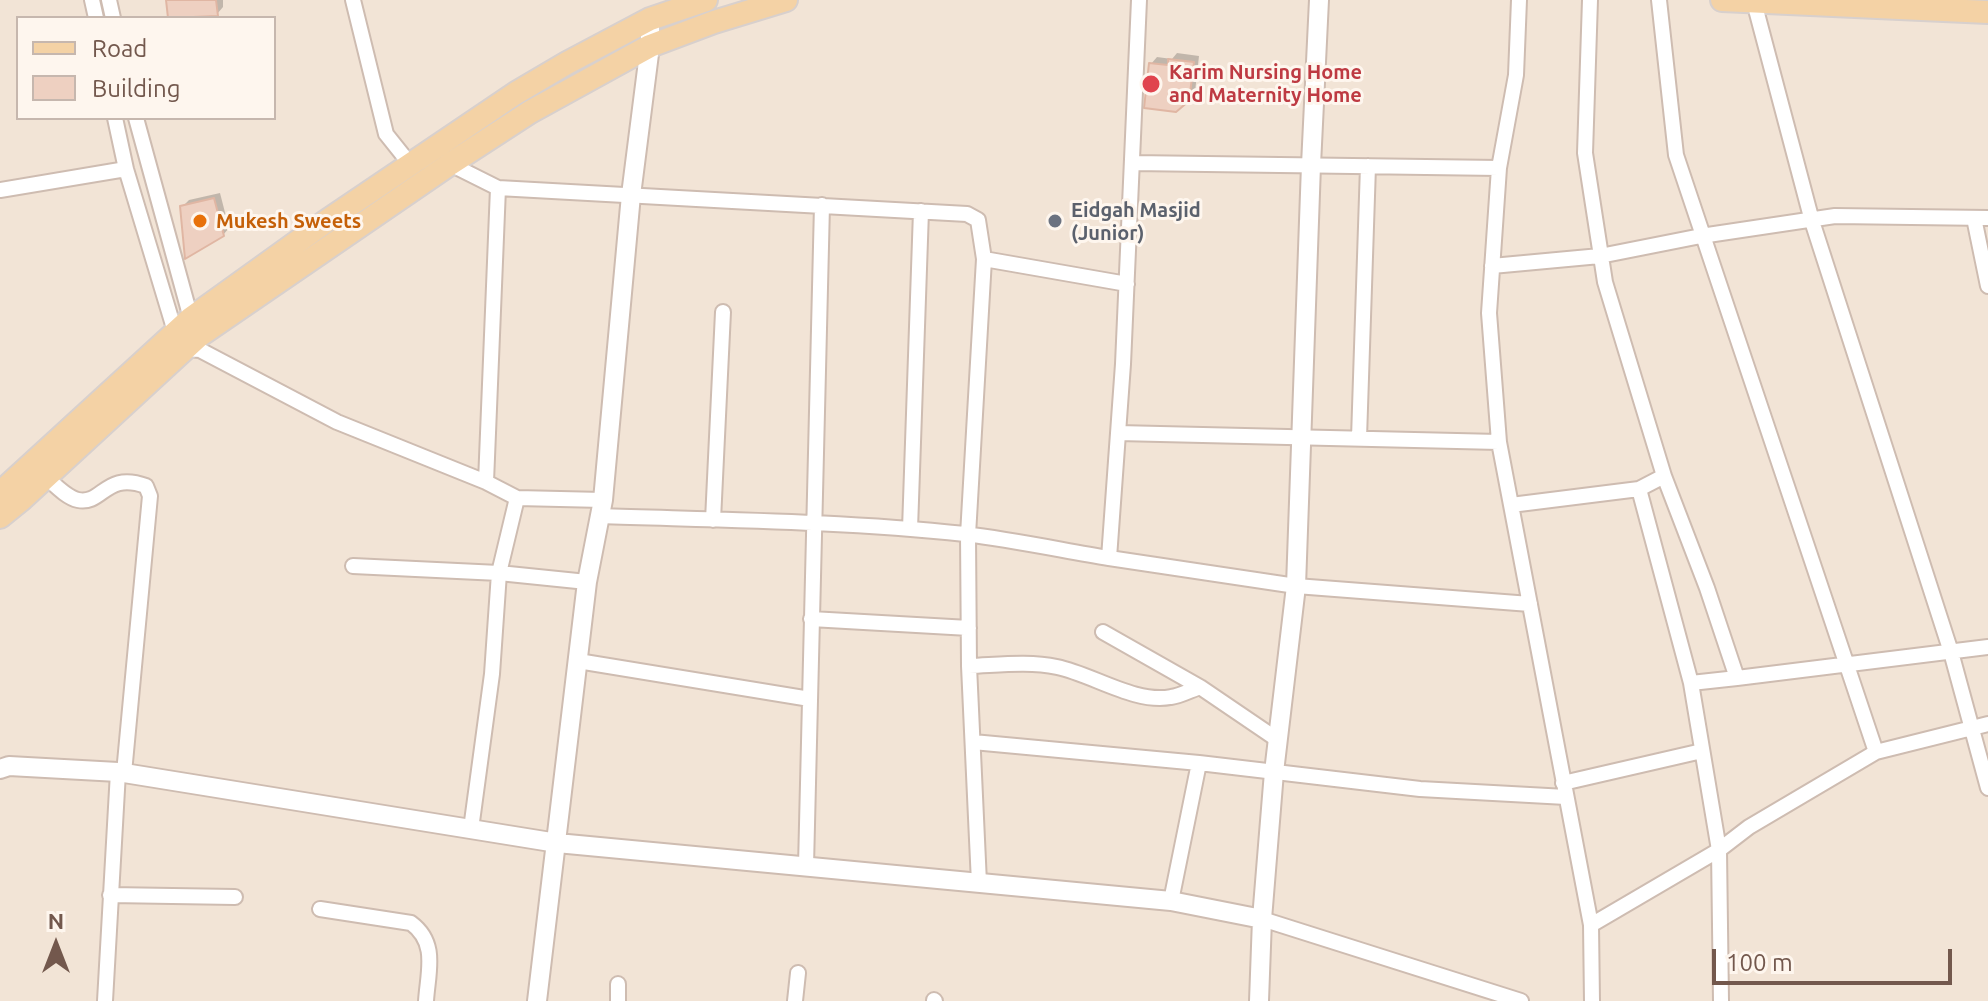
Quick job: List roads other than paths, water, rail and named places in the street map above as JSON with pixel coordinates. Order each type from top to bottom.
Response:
[{"type":"main road","points":[[0,493],[410,164],[529,86],[650,19],[706,0]]},
{"type":"main road","points":[[0,517],[46,477],[190,338],[450,164],[530,112],[650,46],[786,0]]},
{"type":"main road","points":[[1722,0],[1974,8]]},
{"type":"street","points":[[353,0],[386,134],[410,164]]},
{"type":"street","points":[[1109,558],[1127,284],[1139,0]]},
{"type":"street","points":[[1259,1001],[1274,772],[1296,586],[1319,0]]},
{"type":"street","points":[[1519,0],[1516,75],[1499,168],[1489,313],[1499,442],[1591,925],[1592,1001]]},
{"type":"street","points":[[1590,0],[1585,153],[1605,282],[1664,476],[1737,678]]},
{"type":"street","points":[[1659,0],[1676,155],[1876,752]]},
{"type":"street","points":[[1754,2],[1812,221],[1951,652],[1988,787]]},
{"type":"street","points":[[537,1001],[587,582],[601,508],[631,195],[650,46],[650,19]]},
{"type":"street","points":[[115,120],[126,169],[190,338],[337,422],[486,482],[517,498],[713,520],[813,522],[968,535],[1296,586],[1530,604]]},
{"type":"street","points":[[136,120],[190,338]]},
{"type":"street","points":[[1133,163],[1499,168]]},
{"type":"street","points":[[450,164],[498,188],[967,214],[978,220],[984,259],[968,535],[969,666],[979,883]]},
{"type":"street","points":[[1359,438],[1368,166]]},
{"type":"street","points":[[0,190],[126,169]]},
{"type":"street","points":[[486,482],[498,188]]},
{"type":"street","points":[[806,866],[822,205]]},
{"type":"street","points":[[910,529],[921,211]]},
{"type":"street","points":[[1492,266],[1600,256],[1701,236],[1835,216],[1981,218],[1988,286]]},
{"type":"street","points":[[984,259],[1127,284]]},
{"type":"street","points":[[713,520],[723,312]]},
{"type":"street","points":[[1118,433],[1499,442]]},
{"type":"street","points":[[1511,505],[1639,489],[1664,476]]},
{"type":"street","points":[[46,477],[78,500],[88,500],[120,481],[146,486],[150,496],[110,895],[105,1001]]},
{"type":"street","points":[[1639,489],[1691,683],[1719,850],[1721,1001]]},
{"type":"street","points":[[471,829],[492,674],[499,573],[517,498]]},
{"type":"street","points":[[353,566],[499,573],[587,582]]},
{"type":"street","points":[[811,619],[969,628]]},
{"type":"street","points":[[1103,632],[1200,687],[1278,740]]},
{"type":"street","points":[[1691,683],[1988,647]]},
{"type":"street","points":[[578,661],[810,699]]},
{"type":"street","points":[[969,666],[1028,664],[1057,667],[1132,694],[1153,698],[1170,698],[1200,687]]},
{"type":"street","points":[[1591,925],[1876,752],[1988,724]]},
{"type":"street","points":[[973,742],[1199,763],[1420,789],[1565,790],[1702,751]]},
{"type":"street","points":[[1171,901],[1199,763]]},
{"type":"street","points":[[3,766],[121,772],[557,843],[1171,901],[1262,919],[1521,1001]]},
{"type":"street","points":[[110,895],[235,897]]},
{"type":"street","points":[[320,909],[411,923],[422,931],[430,950],[426,1001]]},
{"type":"street","points":[[795,1001],[798,973]]},
{"type":"street","points":[[618,984],[618,1001]]},
{"type":"place","name":"Karim Nursing Home and Maternity Home","points":[[1151,84]]},
{"type":"place","name":"Mukesh Sweets","points":[[200,221]]},
{"type":"place","name":"Eidgah Masjid (Junior)","points":[[1055,221]]}]
